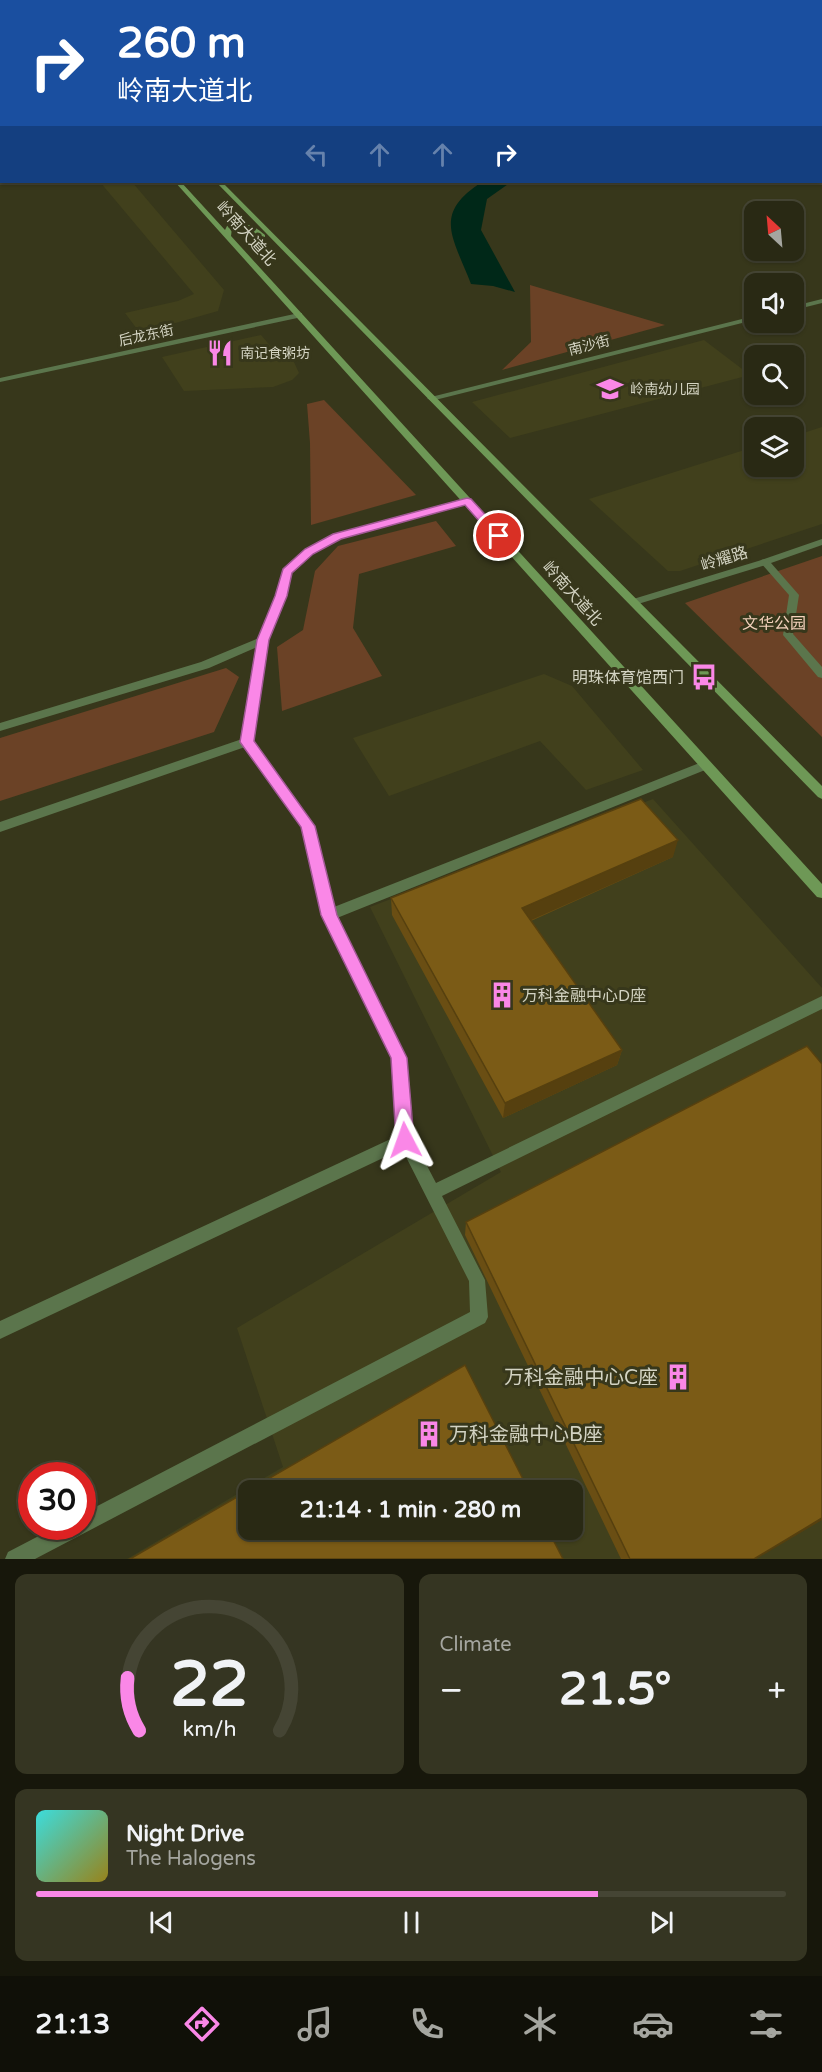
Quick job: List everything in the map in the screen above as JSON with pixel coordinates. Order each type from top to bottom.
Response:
[{"type":"main road","name":"岭南大道北","points":[[179,183],[822,893]]},
{"type":"main road","name":"岭南大道北","points":[[220,183],[822,794]]},
{"type":"main road","points":[[228,236],[230,227],[244,223],[252,226],[273,248],[292,256]]},
{"type":"street","points":[[804,306],[822,301]]},
{"type":"street","name":"后龙东街","points":[[0,380],[299,315]]},
{"type":"street","name":"南沙街","points":[[431,398],[744,320]]},
{"type":"street","points":[[96,1517],[479,1317],[477,1281],[405,1140],[399,1058],[329,915],[308,826],[247,742],[263,640],[281,596],[287,572],[309,552],[337,537],[467,501]]},
{"type":"street","name":"岭耀路","points":[[634,602],[822,542]]},
{"type":"street","points":[[765,561],[794,595],[788,635],[822,674]]},
{"type":"street","points":[[0,727],[205,665],[263,640]]},
{"type":"street","points":[[0,827],[247,742]]},
{"type":"street","points":[[329,915],[706,765]]},
{"type":"street","points":[[432,1193],[822,1002]]},
{"type":"street","points":[[0,1330],[405,1140]]},
{"type":"street","points":[[15,1559],[51,1540]]},
{"type":"shaded area","points":[[101,183],[133,183],[224,290],[218,311],[140,333],[125,313],[178,301],[194,294]]},
{"type":"shaded area","points":[[481,183],[510,183],[487,199],[481,230],[515,292],[493,286],[471,284],[453,240],[451,227],[452,216],[457,205],[466,194]]},
{"type":"shaded area","points":[[261,335],[273,349],[293,360],[299,373],[292,380],[273,387],[184,391],[162,357]]},
{"type":"shaded area","name":"岭南幼儿园","points":[[704,340],[744,370],[744,377],[510,438],[472,402]]},
{"type":"shaded area","points":[[822,427],[822,524],[680,571],[668,571],[589,499],[744,450],[744,477],[804,477],[804,433]]},
{"type":"shaded area","points":[[544,674],[572,686],[643,770],[586,790],[540,741],[389,796],[353,738]]},
{"type":"shaded area","points":[[653,799],[822,988],[822,1559],[127,1559],[238,1494],[238,1540],[583,1540],[583,1480],[261,1480],[283,1467],[237,1328],[501,1172],[370,907]]},
{"type":"green space","points":[[530,285],[665,325],[502,370],[531,342]]},
{"type":"green space","points":[[324,400],[416,495],[311,525],[307,404]]},
{"type":"green space","points":[[436,521],[456,546],[359,574],[353,628],[382,676],[282,711],[277,647],[303,630],[315,571],[338,546]]},
{"type":"green space","name":"文华公园","points":[[822,556],[822,737],[685,603]]},
{"type":"green space","points":[[226,668],[239,677],[214,732],[0,801],[0,738]]},
{"type":"building","name":"万科金融中心D座","points":[[641,799],[678,840],[522,908],[622,1050],[505,1103],[391,898]]},
{"type":"building","name":"万科金融中心C座","points":[[807,1046],[822,1064],[822,1518],[754,1559],[630,1559],[466,1222]]},
{"type":"building","points":[[465,1365],[523,1480],[266,1480]]},
{"type":"building","points":[[238,1496],[238,1540],[553,1540],[563,1559],[130,1559]]},
{"type":"place","name":"南记食粥坊","points":[[220,353]]},
{"type":"place","name":"岭南幼儿园","points":[[610,389]]},
{"type":"place","name":"明珠体育馆西门","points":[[704,677]]},
{"type":"place","name":"万科金融中心D座","points":[[502,995]]},
{"type":"place","name":"万科金融中心C座","points":[[678,1377]]},
{"type":"place","name":"万科金融中心B座","points":[[429,1434]]},
{"type":"route","points":[[405,1140],[399,1058],[329,915],[308,826],[247,742],[263,640],[281,596],[287,572],[309,552],[337,537],[467,501],[499,536]]}]
